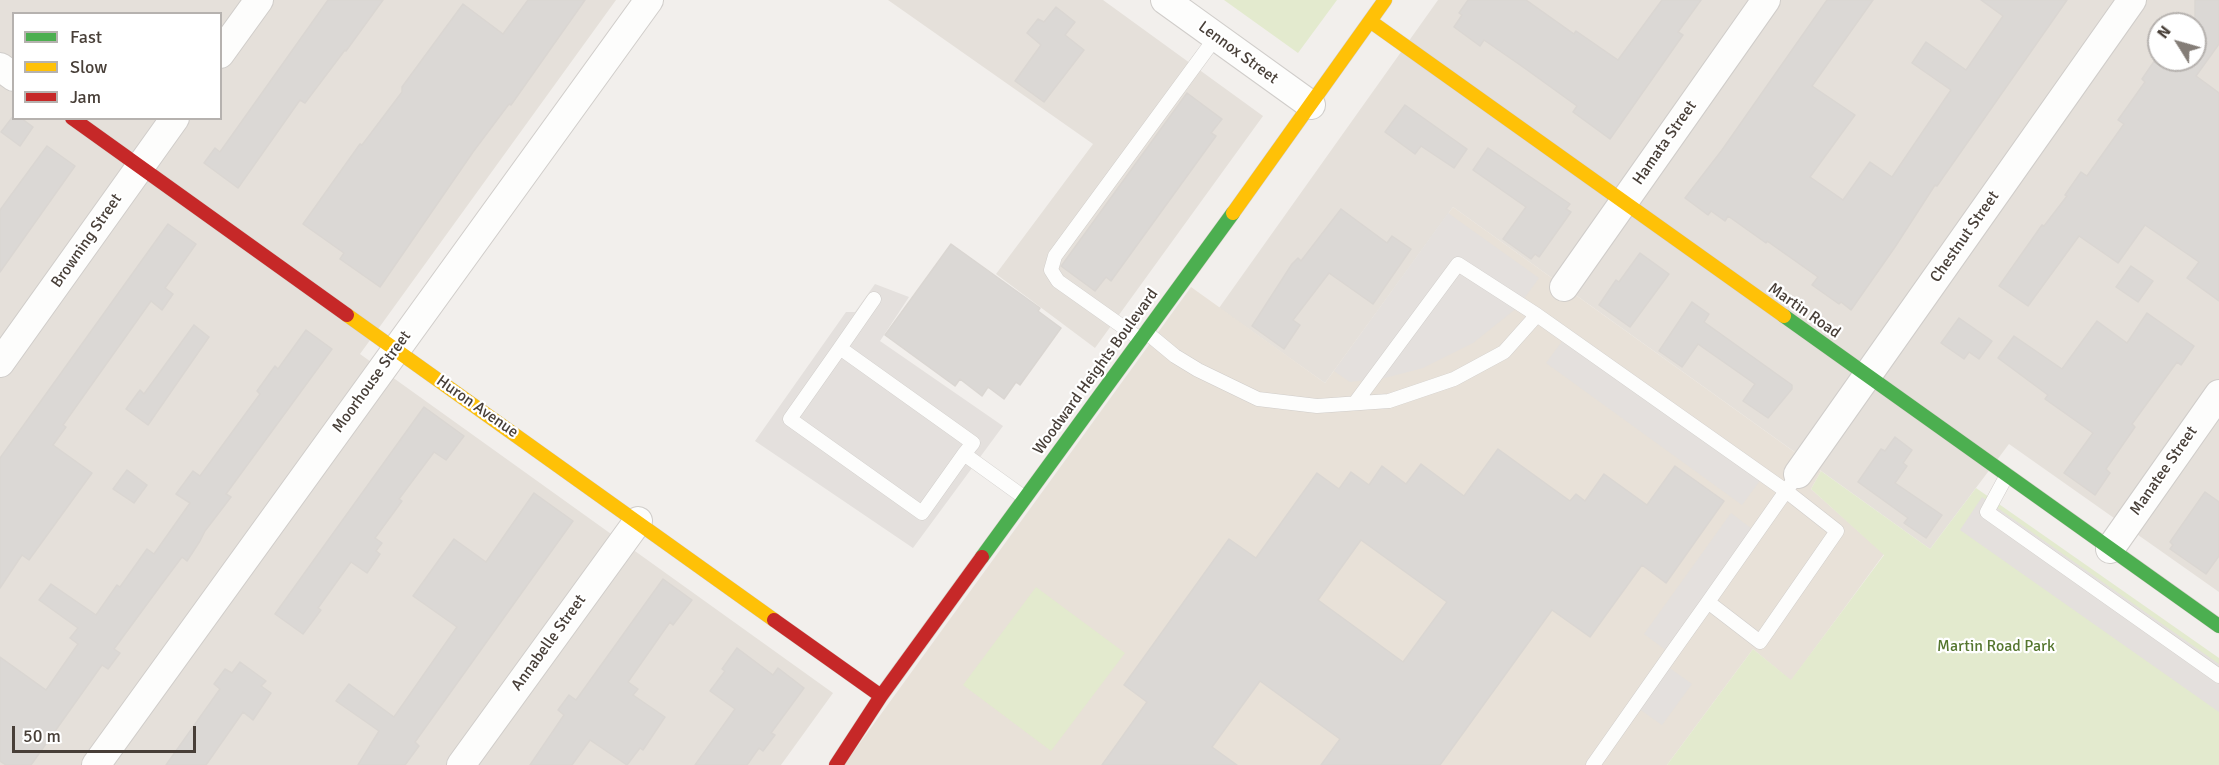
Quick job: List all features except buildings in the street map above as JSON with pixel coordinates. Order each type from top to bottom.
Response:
[{"type":"street","points":[[222,51],[260,0]]},
{"type":"street","name":"Moorhouse Street","points":[[96,765],[649,0]]},
{"type":"street","name":"Lennox Street","points":[[1165,0],[1311,105]]},
{"type":"street","name":"Woodward Heights Boulevard","points":[[836,765],[881,696],[1385,0]]},
{"type":"street","name":"Hamata Street","points":[[1564,287],[1766,0]]},
{"type":"street","name":"Chestnut Street","points":[[1792,483],[2132,0]]},
{"type":"street","name":"Martin Road","points":[[1370,21],[2219,626]]},
{"type":"street","name":"Huron Avenue","points":[[75,120],[881,696]]},
{"type":"street","name":"Browning Street","points":[[0,363],[174,120]]},
{"type":"street","name":"Manatee Street","points":[[2110,549],[2219,394]]},
{"type":"street","name":"Annabelle Street","points":[[461,765],[638,521]]},
{"type":"lane","points":[[1216,37],[1055,256],[1051,270],[1058,281],[1198,370],[1258,399],[1317,406],[1389,401],[1454,379],[1504,352],[1537,315]]},
{"type":"lane","points":[[1355,404],[1458,264],[1792,483],[1837,531],[1761,642],[1708,602]]},
{"type":"lane","points":[[840,348],[973,443],[922,513],[790,419],[874,299]]},
{"type":"lane","points":[[964,454],[1025,498]]},
{"type":"lane","points":[[2007,476],[1987,512],[2219,676]]},
{"type":"lane","points":[[1593,765],[1792,483]]},
{"type":"shaded area","points":[[0,0],[616,0],[360,354],[833,693],[781,765],[0,765]]},
{"type":"shaded area","points":[[888,0],[1103,0],[1263,116],[1095,348],[996,274],[1093,144]]},
{"type":"shaded area","points":[[1438,0],[2219,0],[2219,592],[2009,444],[1930,549],[1453,207],[1325,383],[1219,308]]},
{"type":"shaded area","points":[[1453,207],[1821,471],[1811,489],[1884,554],[1791,681],[1753,649],[1667,765],[844,765],[1191,287],[1325,383]]},
{"type":"shaded area","points":[[1448,213],[1539,278],[1518,307],[1473,343],[1423,368],[1385,378],[1350,382],[1334,371]]},
{"type":"shaded area","points":[[875,284],[909,297],[880,341],[1003,426],[913,548],[755,441],[846,312],[855,312]]},
{"type":"shaded area","points":[[1566,336],[1764,475],[1742,505],[1546,363]]},
{"type":"shaded area","points":[[1982,497],[2219,664],[2219,712],[1960,530]]},
{"type":"shaded area","points":[[1731,513],[1756,532],[1671,654],[1644,634]]},
{"type":"shaded area","points":[[1664,664],[1692,684],[1662,725],[1635,706]]},
{"type":"green space","points":[[1224,0],[1337,0],[1298,53]]},
{"type":"green space","name":"Martin Road Park","points":[[1821,471],[1930,549],[1976,488],[2219,658],[2219,765],[1667,765],[1753,649],[1791,680],[1884,555],[1811,489]]},
{"type":"green space","points":[[1036,587],[1125,653],[1051,751],[963,685]]},
{"type":"traffic: fast","points":[[982,557],[1233,213]]},
{"type":"traffic: fast","points":[[1784,316],[2219,626]]},
{"type":"traffic: slow","points":[[1233,213],[1385,0]]},
{"type":"traffic: slow","points":[[1370,21],[1784,316]]},
{"type":"traffic: slow","points":[[347,315],[774,620]]},
{"type":"traffic: jam","points":[[75,120],[347,315]]},
{"type":"traffic: jam","points":[[836,765],[881,696],[982,557]]},
{"type":"traffic: jam","points":[[774,620],[881,696]]}]
